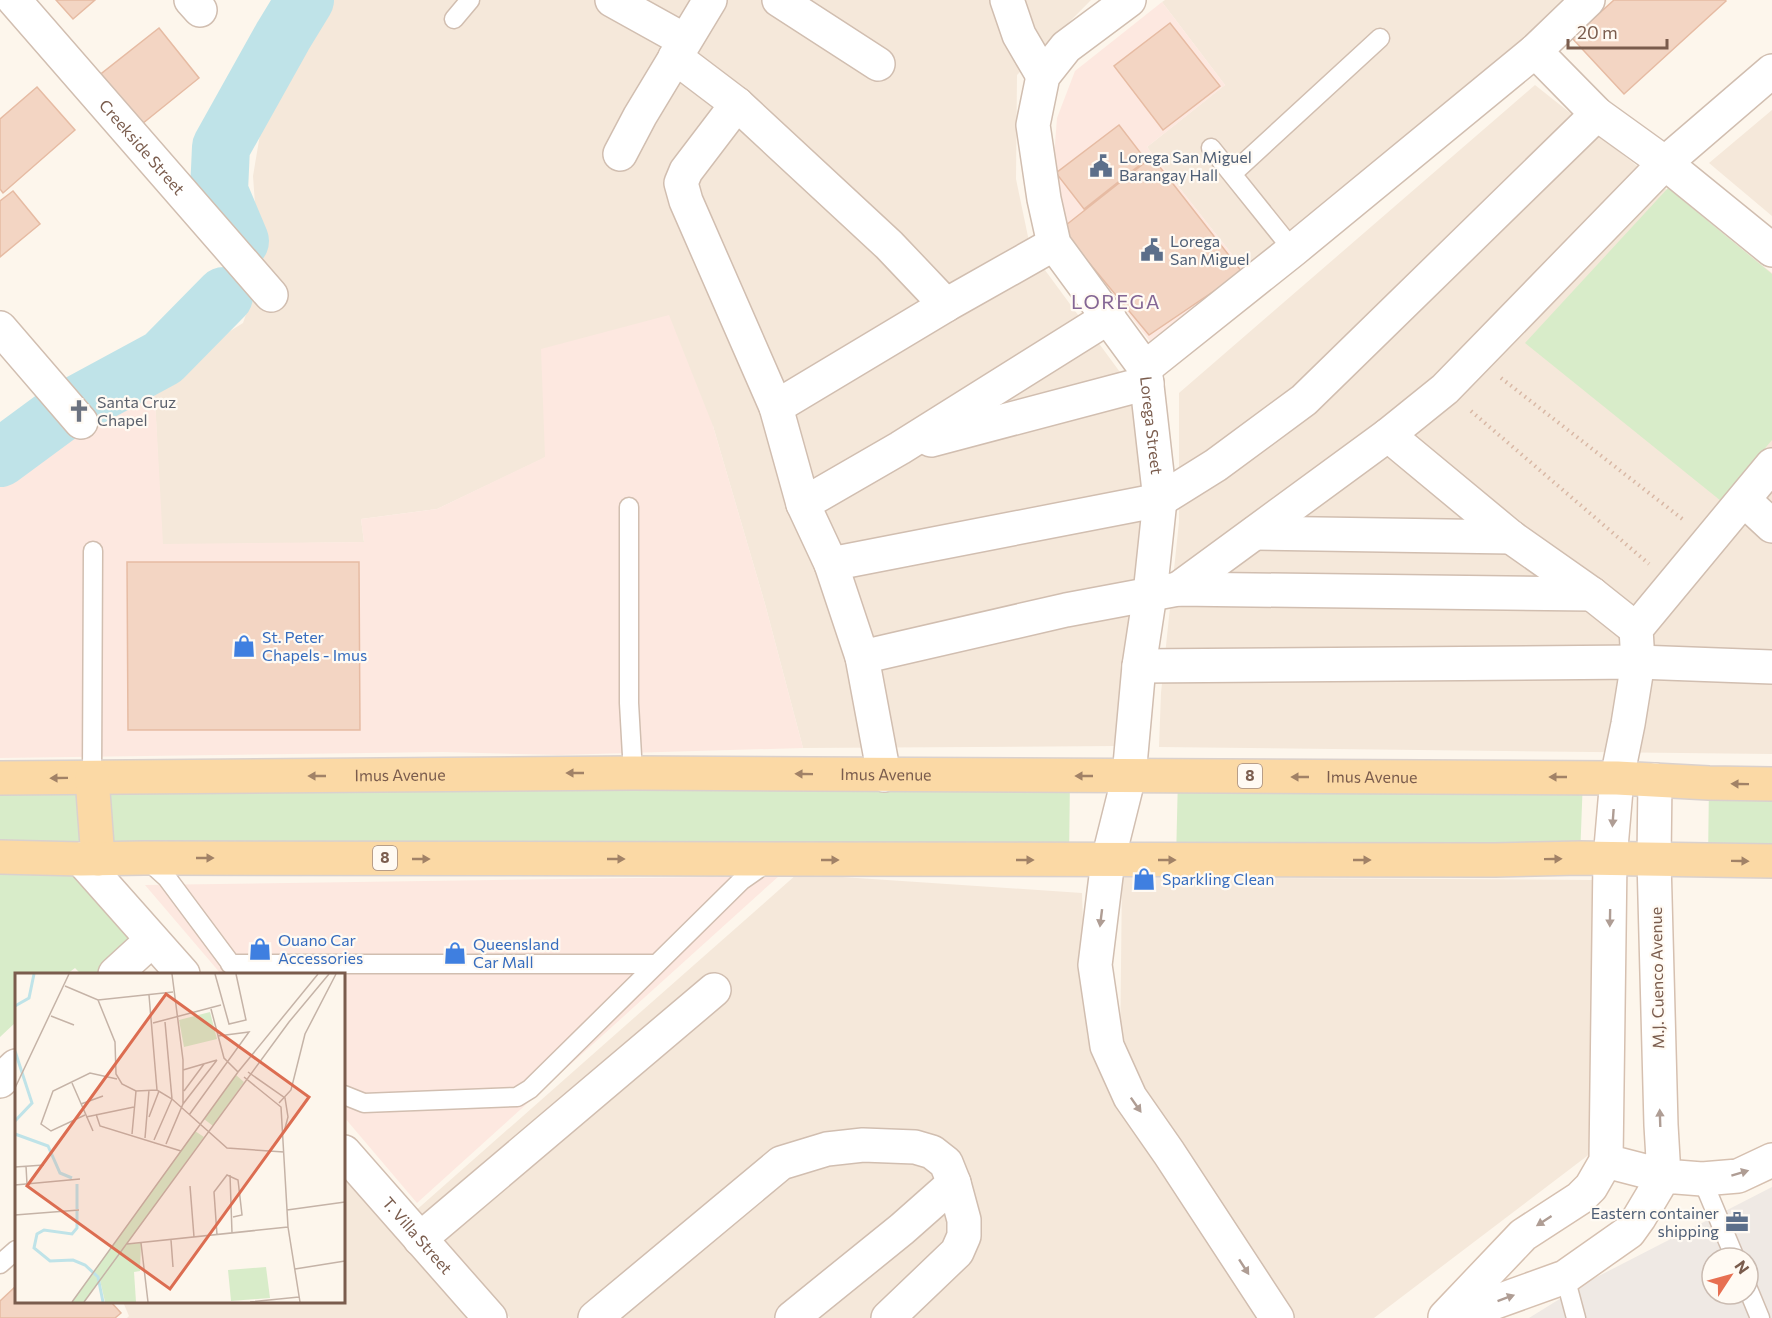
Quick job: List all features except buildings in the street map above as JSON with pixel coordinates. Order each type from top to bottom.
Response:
[{"type":"main road","name":"Imus Avenue","points":[[0,778],[633,773],[1617,778],[1772,784]]},
{"type":"main road","points":[[90,859],[92,778]]},
{"type":"main road","name":"8","points":[[0,857],[1772,861]]},
{"type":"street","name":"Creekside Street","points":[[14,0],[271,295]]},
{"type":"street","points":[[612,0],[680,49],[889,245],[946,305]]},
{"type":"street","points":[[620,154],[711,0]]},
{"type":"street","points":[[779,0],[878,64]]},
{"type":"street","points":[[1007,0],[1019,35],[1043,76]]},
{"type":"street","name":"Lorega Street","points":[[1129,0],[1066,47],[1043,76],[1033,125],[1044,199],[1054,244],[1109,317],[1146,375],[1160,500],[1164,592],[1139,666],[1129,776],[1108,860],[1095,964],[1107,1046],[1130,1097],[1277,1318]]},
{"type":"street","points":[[900,448],[1146,375],[1293,250],[1535,51],[1588,0]]},
{"type":"street","points":[[1535,51],[1597,114],[1665,163],[1772,249]]},
{"type":"street","points":[[1164,592],[1255,533],[1388,435],[1445,389],[1665,163],[1772,71]]},
{"type":"street","points":[[737,104],[686,171],[681,183],[686,201],[776,407],[803,504],[831,564],[862,657],[884,775]]},
{"type":"street","points":[[831,564],[1160,500],[1216,465],[1304,400],[1597,114]]},
{"type":"street","points":[[776,407],[946,305],[1054,244]]},
{"type":"street","points":[[803,504],[900,448],[1109,317]]},
{"type":"street","points":[[0,328],[81,422]]},
{"type":"street","points":[[1388,435],[1511,537],[1592,594],[1636,629]]},
{"type":"street","points":[[1444,1318],[1523,1235],[1580,1198],[1591,1187],[1606,1161],[1610,859],[1617,778],[1638,662],[1636,629],[1772,465]]},
{"type":"street","points":[[1743,500],[1772,526]]},
{"type":"street","points":[[1255,533],[1511,537]]},
{"type":"street","points":[[862,657],[1066,610],[1164,592],[1592,594]]},
{"type":"street","points":[[1139,666],[1638,662],[1772,667]]},
{"type":"street","points":[[1628,724],[1655,780]]},
{"type":"street","name":"M.J. Cuenco Avenue","points":[[1655,780],[1654,860],[1660,1125],[1664,1176]]},
{"type":"street","points":[[90,859],[152,940],[181,973]]},
{"type":"street","points":[[117,973],[152,940]]},
{"type":"street","points":[[420,1239],[714,990]]},
{"type":"street","points":[[0,1081],[15,1067]]},
{"type":"street","points":[[596,1318],[781,1163],[827,1149],[863,1145],[915,1147],[932,1152],[946,1163],[964,1220],[964,1236],[957,1252],[888,1318]]},
{"type":"street","name":"T. Villa Street","points":[[345,1153],[490,1318]]},
{"type":"street","points":[[1606,1161],[1664,1176],[1702,1179],[1738,1176],[1772,1160]]},
{"type":"street","points":[[1451,1318],[1565,1277],[1629,1232],[1664,1176]]},
{"type":"street","points":[[792,1318],[903,1229],[954,1183]]},
{"type":"lane","points":[[454,19],[470,0]]},
{"type":"lane","points":[[1232,174],[1380,38]]},
{"type":"lane","points":[[1211,148],[1293,250]]},
{"type":"lane","points":[[630,507],[628,704],[633,773]]},
{"type":"lane","points":[[92,778],[93,551]]},
{"type":"lane","points":[[144,858],[167,878],[235,969],[656,964]]},
{"type":"lane","points":[[345,1095],[364,1103],[517,1097],[530,1089],[741,881],[771,860]]},
{"type":"lane","points":[[1702,1179],[1730,1246]]},
{"type":"lane","points":[[0,1264],[15,1251]]},
{"type":"lane","points":[[1565,1277],[1576,1318]]},
{"type":"path","points":[[1475,357],[1709,540]]},
{"type":"path","points":[[1445,389],[1673,584]]},
{"type":"shaded area","points":[[309,0],[1091,0],[1017,75],[1016,179],[1031,251],[1128,383],[1149,488],[1116,746],[803,748],[765,604],[713,426],[546,457],[437,509],[361,519],[364,542],[162,545],[154,379],[243,323],[260,274],[253,176],[269,81]]},
{"type":"shaded area","points":[[1165,0],[1567,0],[1509,56],[1246,272],[1147,147],[1225,85],[1162,2]]},
{"type":"shaded area","points":[[1162,2],[1225,85],[1147,147],[1246,272],[1152,344],[1058,222],[1054,156],[1057,118],[1075,71]]},
{"type":"shaded area","points":[[1535,85],[1772,273],[1772,754],[1159,747],[1161,693],[1179,522],[1179,393]]},
{"type":"shaded area","points":[[1772,110],[1772,216],[1709,163]]},
{"type":"shaded area","points":[[669,315],[713,426],[765,604],[803,748],[559,755],[443,752],[0,758],[0,484],[43,453],[83,432],[99,405],[154,379],[163,544],[364,542],[361,519],[437,509],[545,457],[541,349]]},
{"type":"shaded area","points":[[797,874],[1082,893],[1087,1036],[1264,1318],[510,1318],[413,1213]]},
{"type":"shaded area","points":[[779,876],[417,1203],[345,1118],[345,973],[220,973],[145,885]]},
{"type":"shaded area","points":[[1122,877],[1592,880],[1595,1150],[1374,1318],[1288,1318],[1120,1055]]},
{"type":"shaded area","points":[[345,1172],[473,1318],[127,1318],[129,1316],[123,1303],[345,1303]]},
{"type":"shaded area","name":"Eastern container shipping","points":[[1772,1187],[1772,1318],[1529,1318],[1587,1282]]},
{"type":"green space","points":[[1668,188],[1772,274],[1772,440],[1721,501],[1525,343]]},
{"type":"green space","points":[[1070,776],[1069,860],[82,859],[152,940],[116,973],[80,973],[75,968],[68,973],[15,973],[15,1023],[0,1037],[0,779]]},
{"type":"green space","points":[[1178,776],[1583,778],[1580,858],[1176,860]]},
{"type":"green space","points":[[1709,783],[1772,785],[1772,864],[1708,860]]},
{"type":"waterway","points":[[240,241],[219,191],[221,147],[305,0]]},
{"type":"waterway","points":[[78,404],[163,358],[224,296]]},
{"type":"waterway","points":[[0,458],[61,413]]},
{"type":"place","name":"Lorega San Miguel Barangay Hall","points":[[1101,166]]},
{"type":"place","name":"Lorega San Miguel","points":[[1152,250]]},
{"type":"place","name":"Santa Cruz Chapel","points":[[79,411]]},
{"type":"place","name":"St. Peter Chapels - Imus","points":[[244,646]]},
{"type":"place","name":"Sparkling Clean","points":[[1144,879]]},
{"type":"place","name":"Ouano Car Accessories","points":[[260,949]]},
{"type":"place","name":"Queensland Car Mall","points":[[455,953]]},
{"type":"place","name":"Eastern container shipping","points":[[1737,1222]]},
{"type":"district","name":"LOREGA","points":[[1116,302]]}]
